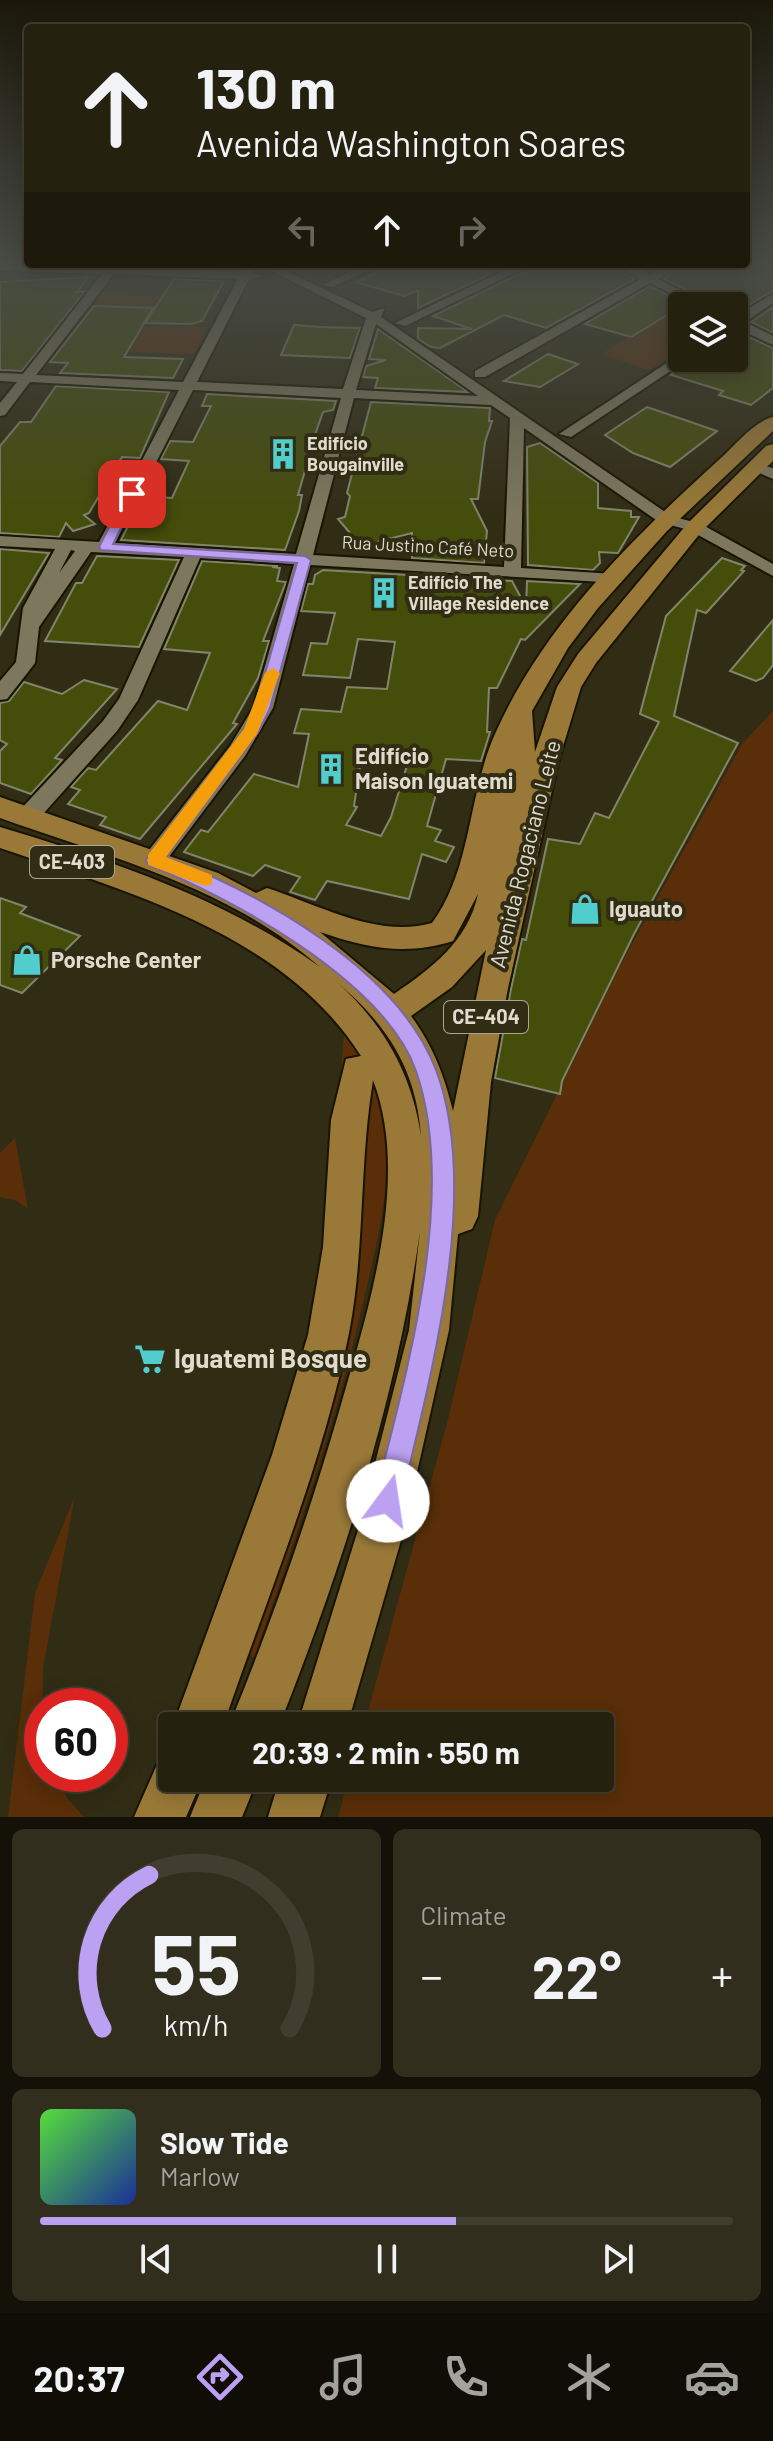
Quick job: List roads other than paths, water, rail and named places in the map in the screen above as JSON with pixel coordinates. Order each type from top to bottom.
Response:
[{"type":"main road","points":[[208,881],[225,883],[317,918],[384,937],[414,941],[442,932],[462,899],[497,759],[545,662],[670,514],[773,422]]},
{"type":"main road","name":"Avenida Rogaciano Leite","points":[[429,1330],[454,1255],[474,1082],[492,988],[545,763],[569,687],[580,668],[695,527],[764,470],[773,451]]},
{"type":"main road","points":[[391,1001],[450,973],[480,935],[488,918],[523,749],[521,709]]},
{"type":"main road","name":"CE-403","points":[[0,807],[208,881],[320,948],[391,1001]]},
{"type":"main road","name":"CE-403","points":[[0,837],[156,893],[240,931],[321,989],[347,1012],[365,1057]]},
{"type":"main road","name":"CE-404","points":[[326,1712],[381,1530],[429,1330],[443,1190],[437,1117],[426,1072],[391,1001]]},
{"type":"main road","points":[[204,1712],[229,1648],[294,1455],[328,1335],[342,1247],[349,1120],[365,1057]]},
{"type":"main road","points":[[259,1712],[332,1513],[382,1331],[395,1261],[404,1171],[401,1115],[392,1084],[365,1057]]},
{"type":"main road","points":[[160,1817],[171,1792]]},
{"type":"main road","points":[[216,1817],[226,1792]]},
{"type":"main road","points":[[294,1817],[302,1792]]},
{"type":"street","points":[[0,412],[51,347]]},
{"type":"street","points":[[105,547],[207,347]]},
{"type":"street","points":[[154,860],[252,731],[263,708],[361,347]]},
{"type":"street","points":[[421,347],[517,416],[670,514],[773,571]]},
{"type":"street","points":[[438,347],[566,434],[670,514]]},
{"type":"street","points":[[480,374],[528,347]]},
{"type":"street","points":[[566,434],[668,366]]},
{"type":"street","points":[[0,377],[495,401],[513,398]]},
{"type":"street","points":[[512,572],[517,416]]},
{"type":"street","name":"Rua Justino Café Neto","points":[[0,541],[614,579]]},
{"type":"street","points":[[0,694],[25,663],[32,608],[66,545]]},
{"type":"street","points":[[32,626],[49,606],[86,546]]},
{"type":"street","points":[[27,817],[110,726],[128,700],[194,553]]},
{"type":"place","name":"Edifício Bougainville","points":[[283,454]]},
{"type":"place","name":"Edifício The Village Residence","points":[[384,593]]},
{"type":"place","name":"Edifício Maison Iguatemi","points":[[331,769]]},
{"type":"place","name":"Iguauto","points":[[585,909]]},
{"type":"place","name":"Porsche Center","points":[[27,960]]},
{"type":"place","name":"Iguatemi Bosque","points":[[150,1359]]}]
